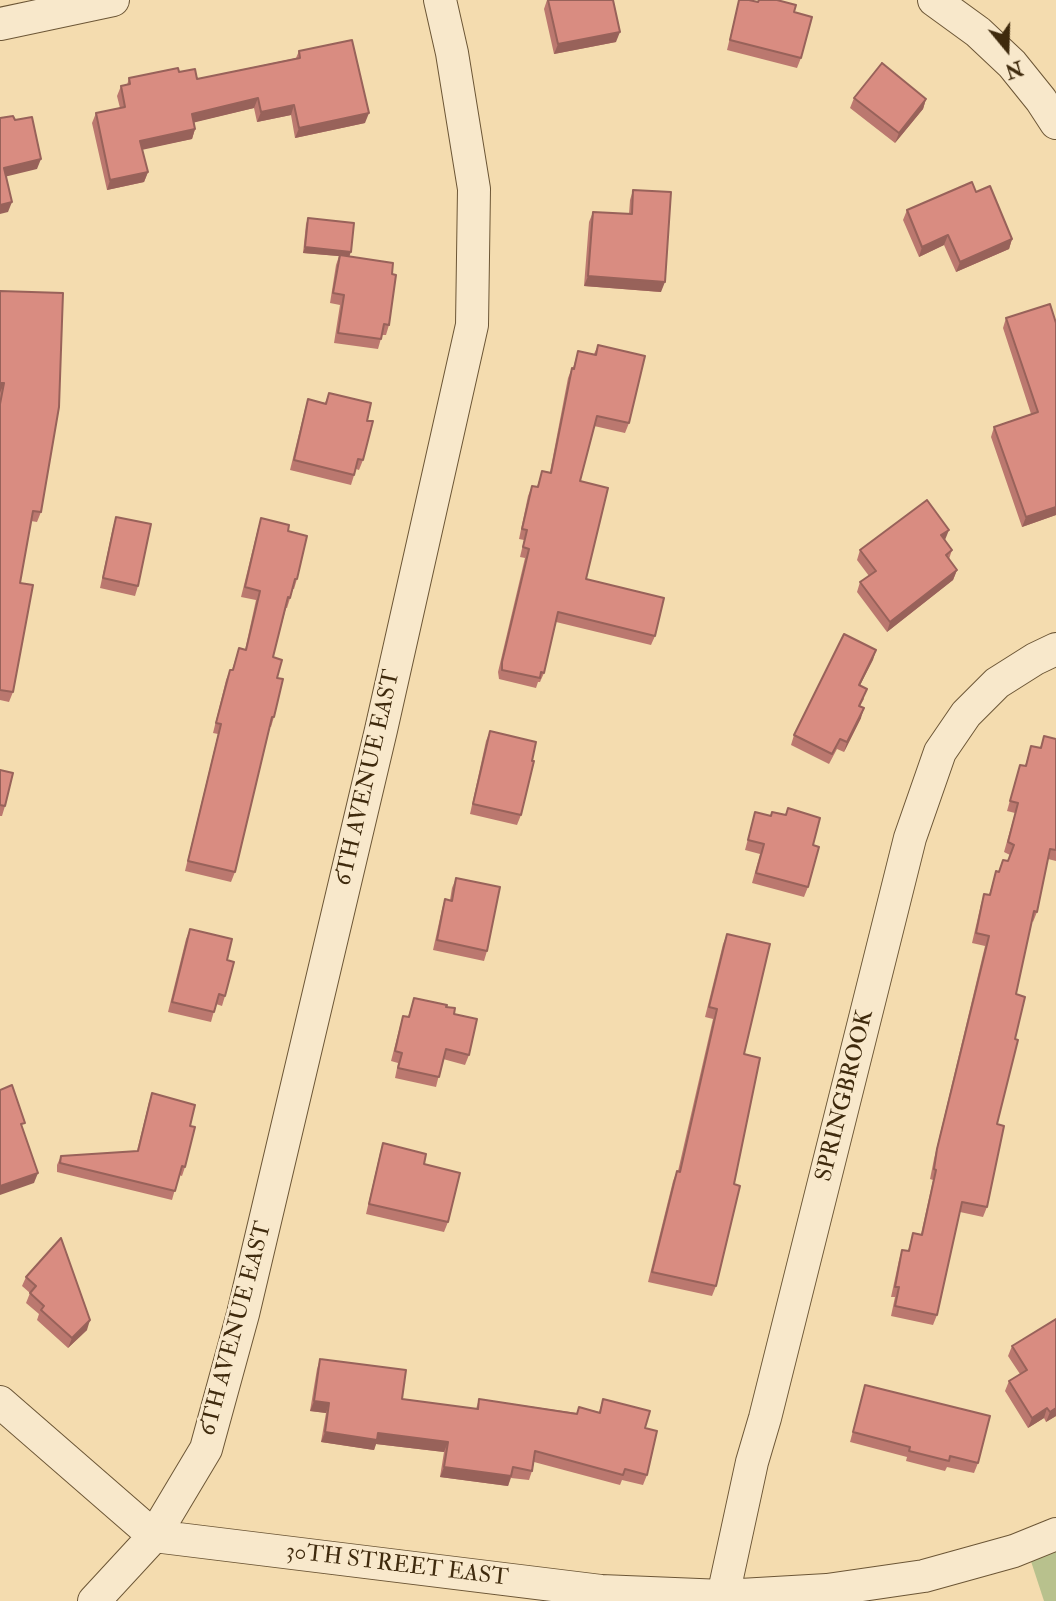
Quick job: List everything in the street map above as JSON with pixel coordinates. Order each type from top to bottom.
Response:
[{"type":"street","points":[[0,24],[113,0]]},
{"type":"street","name":"6TH AVENUE EAST","points":[[154,1536],[206,1449],[243,1314],[381,730],[472,326],[474,189],[452,53],[440,0]]},
{"type":"street","points":[[934,0],[978,32],[1012,64],[1056,123]]},
{"type":"street","name":"SPRINGBROOK","points":[[723,1596],[752,1462],[910,838],[940,752],[965,714],[997,684],[1035,659],[1056,649]]},
{"type":"street","points":[[0,1402],[154,1536],[94,1601]]},
{"type":"street","name":"30TH STREET EAST","points":[[154,1536],[601,1591],[723,1596],[827,1590],[924,1576],[1013,1551],[1056,1534]]},
{"type":"green space","points":[[1056,1534],[1056,1601],[1044,1601],[1026,1546]]},
{"type":"building","points":[[548,0],[613,0],[620,32],[558,44]]},
{"type":"building","points":[[739,0],[777,0],[796,5],[794,12],[812,17],[801,58],[730,40]]},
{"type":"building","points":[[352,40],[369,113],[299,128],[294,105],[261,112],[258,98],[192,114],[195,129],[140,141],[148,172],[110,180],[96,113],[125,107],[121,86],[130,84],[129,78],[178,68],[179,72],[195,69],[197,79],[300,58],[299,51]]},
{"type":"building","points":[[882,63],[926,99],[899,133],[854,98]]},
{"type":"building","points":[[13,116],[15,120],[32,117],[41,159],[4,168],[12,202],[0,205],[0,118]]},
{"type":"building","points":[[972,182],[976,192],[990,186],[1012,239],[960,262],[948,235],[922,247],[907,210]]},
{"type":"building","points":[[633,190],[671,192],[665,282],[588,276],[593,212],[632,214]]},
{"type":"building","points":[[308,218],[354,223],[351,252],[305,247]]},
{"type":"building","points":[[340,255],[393,263],[392,274],[396,275],[389,325],[384,324],[381,339],[338,333],[344,295],[333,293]]},
{"type":"building","points":[[0,291],[63,293],[59,407],[41,512],[33,511],[20,583],[33,585],[13,692],[0,690],[0,404],[4,383],[0,383]]},
{"type":"building","points":[[1050,304],[1056,323],[1056,507],[1026,517],[994,427],[1038,412],[1006,318]]},
{"type":"building","points":[[598,345],[645,356],[629,423],[597,416],[580,481],[608,488],[586,579],[664,598],[655,636],[558,612],[544,673],[541,672],[540,678],[502,670],[529,549],[523,547],[527,530],[522,529],[532,486],[538,487],[542,471],[551,473],[572,368],[574,369],[578,351],[596,355]]},
{"type":"building","points":[[329,393],[371,403],[367,421],[373,421],[363,460],[358,459],[354,475],[294,460],[308,399],[326,404]]},
{"type":"building","points":[[927,500],[949,530],[941,535],[952,550],[946,555],[957,570],[890,622],[860,582],[876,571],[860,550]]},
{"type":"building","points":[[116,517],[151,524],[138,586],[103,578]]},
{"type":"building","points":[[261,518],[289,525],[288,531],[307,536],[273,657],[282,660],[277,678],[283,679],[235,872],[188,861],[221,724],[216,723],[230,670],[233,670],[239,648],[246,650],[260,591],[245,587]]},
{"type":"building","points":[[844,634],[876,650],[859,685],[867,689],[859,706],[864,708],[847,742],[840,739],[832,754],[794,735]]},
{"type":"building","points":[[490,731],[536,742],[521,815],[473,804]]},
{"type":"building","points":[[1044,736],[1056,739],[1056,850],[1050,849],[1016,994],[1025,997],[1015,1039],[1018,1040],[997,1124],[1004,1126],[987,1207],[962,1202],[937,1315],[895,1306],[899,1287],[895,1287],[902,1250],[909,1251],[913,1233],[922,1235],[936,1170],[937,1149],[989,936],[976,933],[984,894],[990,895],[996,871],[999,872],[1003,860],[1008,861],[1014,845],[1008,842],[1018,803],[1010,801],[1020,765],[1026,766],[1031,746],[1041,748]]},
{"type":"building","points":[[0,770],[13,773],[5,806],[0,805]]},
{"type":"building","points":[[788,808],[820,818],[813,845],[819,847],[808,887],[756,873],[764,844],[748,840],[755,812],[771,816],[772,812],[786,815]]},
{"type":"building","points":[[456,878],[500,887],[487,951],[437,940],[445,899],[452,901]]},
{"type":"building","points":[[190,929],[232,939],[227,960],[234,962],[225,996],[219,994],[214,1012],[172,1002]]},
{"type":"building","points":[[727,934],[770,944],[744,1054],[760,1058],[734,1184],[740,1186],[716,1286],[652,1272],[677,1171],[680,1172],[717,1009],[709,1007]]},
{"type":"building","points":[[414,998],[447,1005],[446,1007],[455,1008],[454,1014],[477,1019],[469,1055],[446,1049],[439,1077],[398,1068],[402,1053],[395,1051],[403,1016],[409,1017]]},
{"type":"building","points":[[12,1085],[25,1123],[21,1124],[38,1173],[0,1186],[0,1090]]},
{"type":"building","points":[[152,1093],[195,1105],[190,1126],[195,1127],[185,1167],[182,1166],[175,1191],[60,1163],[61,1156],[138,1151]]},
{"type":"building","points":[[383,1143],[426,1154],[424,1164],[460,1173],[448,1222],[369,1204]]},
{"type":"building","points":[[61,1238],[90,1320],[72,1338],[41,1310],[44,1306],[30,1293],[36,1286],[26,1277]]},
{"type":"building","points":[[1056,1319],[1056,1408],[1050,1412],[1047,1408],[1032,1418],[1009,1381],[1027,1370],[1012,1346]]},
{"type":"building","points":[[320,1359],[406,1370],[402,1399],[478,1409],[479,1399],[577,1414],[579,1407],[600,1413],[603,1399],[650,1411],[645,1428],[657,1431],[647,1475],[625,1469],[623,1475],[535,1451],[532,1471],[513,1467],[511,1476],[444,1467],[448,1442],[378,1433],[377,1440],[325,1432],[329,1403],[314,1401]]},
{"type":"building","points":[[865,1385],[990,1416],[978,1463],[950,1456],[949,1461],[909,1451],[910,1447],[853,1432]]}]
